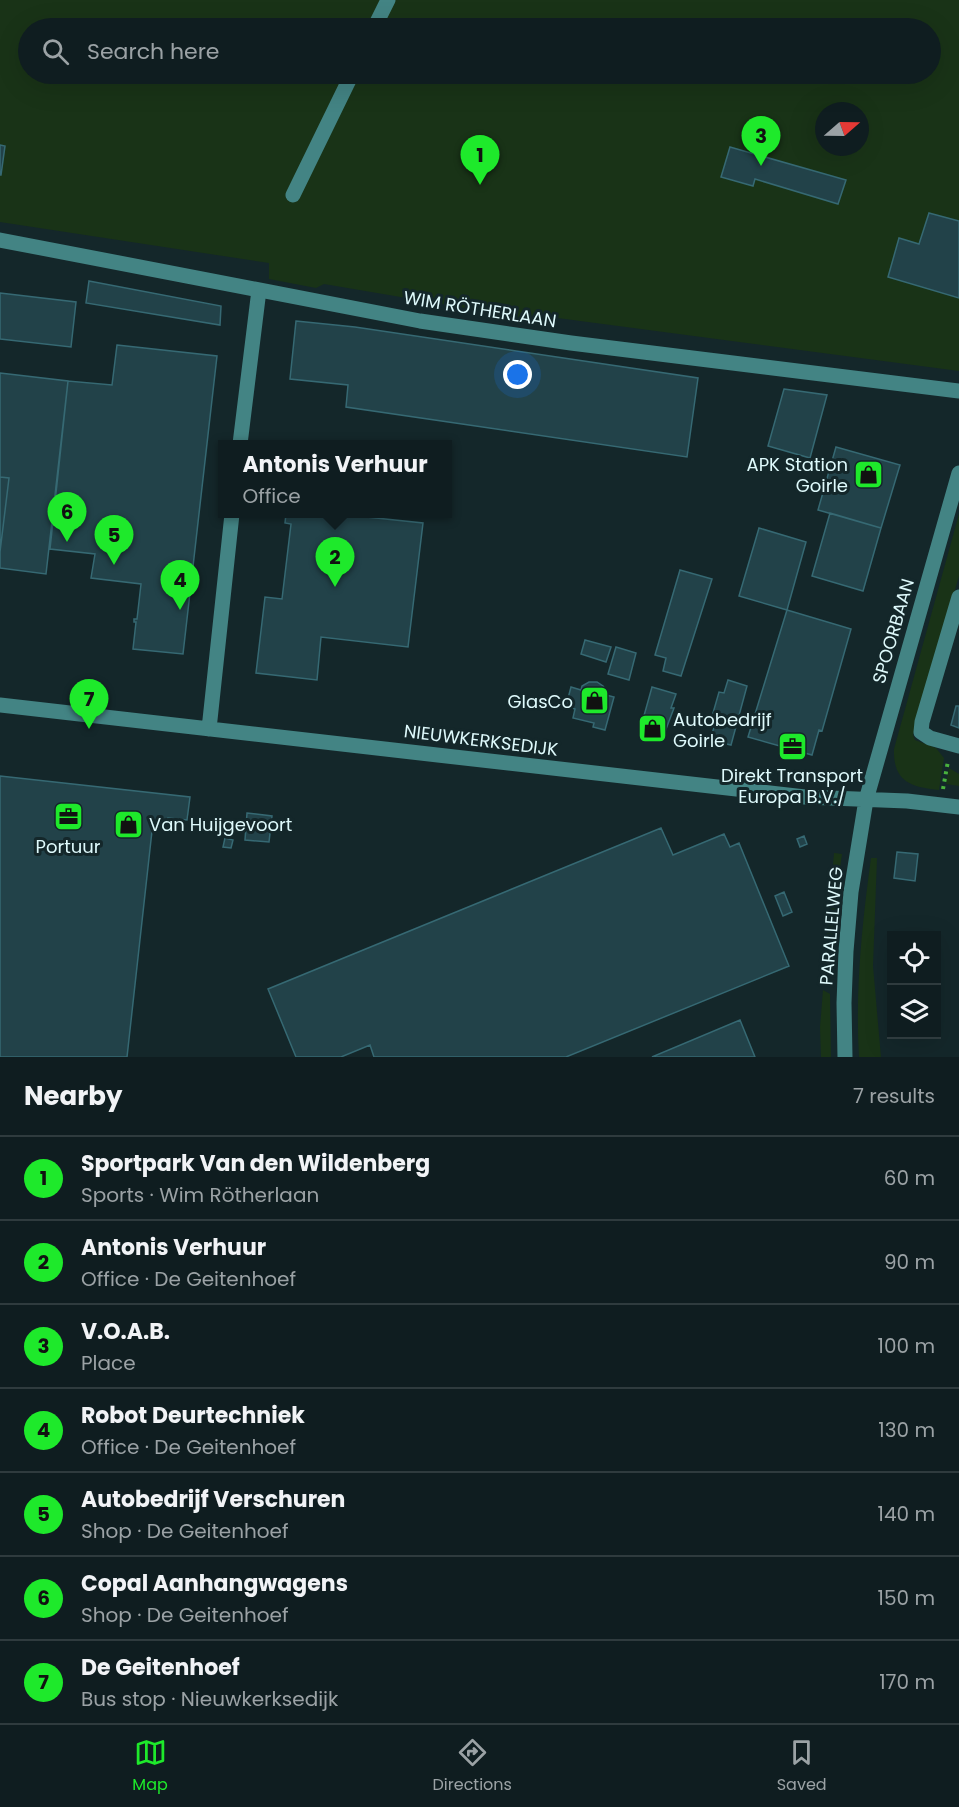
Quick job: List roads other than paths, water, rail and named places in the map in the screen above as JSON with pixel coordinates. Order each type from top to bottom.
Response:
[{"type":"street","points":[[379,18],[388,0]]},
{"type":"street","points":[[293,195],[347,84]]},
{"type":"street","name":"WIM RÖTHERLAAN","points":[[0,240],[420,321],[559,341],[959,391]]},
{"type":"street","points":[[240,440],[259,290]]},
{"type":"street","name":"SPOORBAAN","points":[[866,800],[959,473]]},
{"type":"street","points":[[209,729],[231,518]]},
{"type":"street","points":[[955,745],[930,738],[921,732],[959,597]]},
{"type":"street","name":"NIEUWKERKSEDIJK","points":[[0,705],[805,797],[907,801],[959,807]]},
{"type":"street","name":"PARALLELWEG","points":[[845,1057],[846,951],[851,892],[866,800]]},
{"type":"place","name":"V.O.A.B.","points":[[761,166]]},
{"type":"place","name":"Sportpark Van den Wildenberg","points":[[480,185]]},
{"type":"place","name":"APK Station Goirle","points":[[869,474]]},
{"type":"place","name":"Copal Aanhangwagens","points":[[67,542]]},
{"type":"place","name":"Autobedrijf Verschuren","points":[[114,565]]},
{"type":"place","name":"Antonis Verhuur","points":[[335,587]]},
{"type":"place","name":"Robot Deurtechniek","points":[[180,610]]},
{"type":"place","name":"GlasCo","points":[[594,701]]},
{"type":"place","name":"De Geitenhoef","points":[[89,729]]},
{"type":"place","name":"Autobedrijf Goirle","points":[[652,729]]},
{"type":"place","name":"Direkt Transport Europa B.V./","points":[[792,746]]},
{"type":"place","name":"Portuur","points":[[68,817]]},
{"type":"place","name":"Van Huijgevoort","points":[[128,824]]}]
